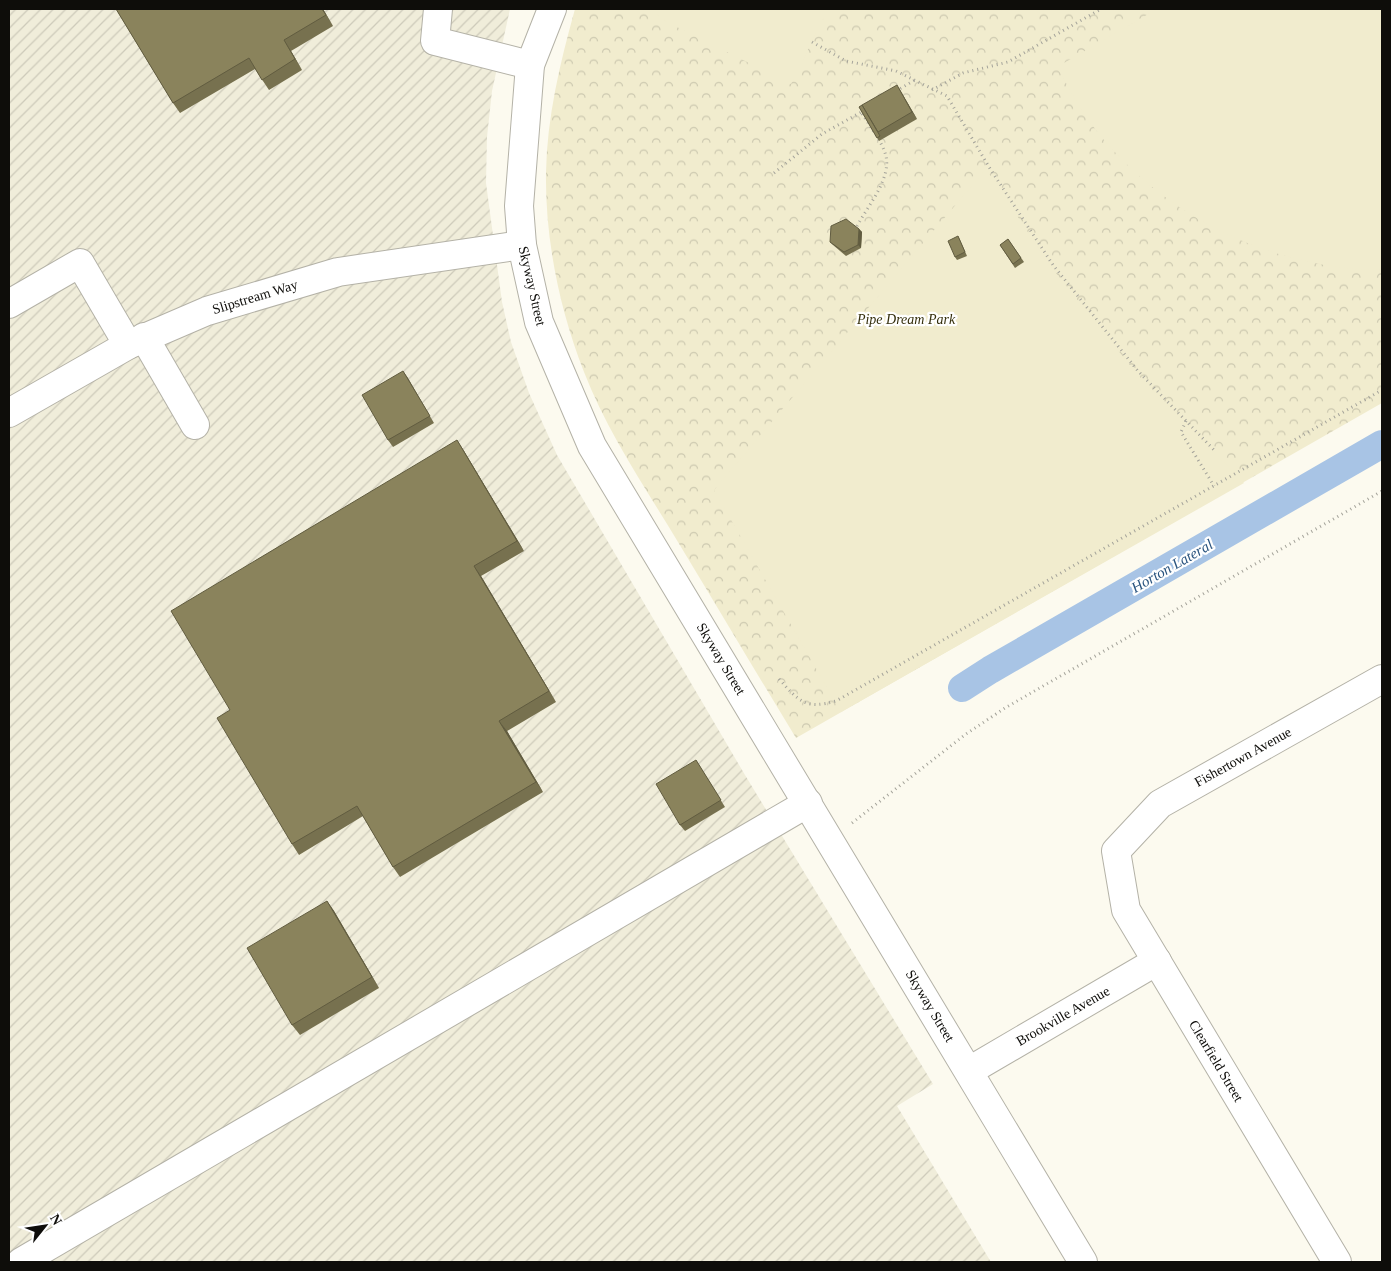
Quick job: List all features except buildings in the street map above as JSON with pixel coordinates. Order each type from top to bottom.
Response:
[{"type":"street","points":[[438,9],[435,41],[530,65]]},
{"type":"street","name":"Skyway Street","points":[[552,9],[530,65],[519,206],[522,245],[539,322],[592,446],[1083,1262]]},
{"type":"street","name":"Slipstream Way","points":[[9,413],[136,341],[207,311],[338,272],[522,245]]},
{"type":"street","points":[[9,304],[80,263],[195,425]]},
{"type":"street","name":"Fishertown Avenue","points":[[1116,851],[1160,804],[1382,679]]},
{"type":"street","points":[[21,1262],[808,803]]},
{"type":"street","name":"Clearfield Street","points":[[1116,851],[1126,910],[1337,1262]]},
{"type":"street","name":"Brookville Avenue","points":[[968,1071],[1157,961]]},
{"type":"path","points":[[932,90],[963,73],[1008,62],[1101,9]]},
{"type":"path","points":[[812,42],[846,61],[896,71],[947,96],[1024,221],[1082,302],[1138,371],[1215,451]]},
{"type":"path","points":[[892,94],[915,80]]},
{"type":"path","points":[[774,173],[822,134],[869,107]]},
{"type":"path","points":[[857,226],[885,174],[887,164],[884,150],[861,112]]},
{"type":"path","points":[[779,679],[799,701],[818,706],[836,701],[1382,390]]},
{"type":"path","points":[[1186,421],[1181,432],[1214,486]]},
{"type":"path","points":[[852,823],[966,734],[1005,708],[1382,491]]},
{"type":"shaded area","points":[[9,9],[510,9],[492,91],[487,137],[486,183],[502,302],[511,342],[529,393],[557,455],[745,775],[933,1084],[897,1106],[991,1262],[9,1262]]},
{"type":"green space","name":"Pipe Dream Park","points":[[575,9],[1382,9],[1382,403],[796,738],[616,440],[594,395],[575,349],[561,300],[551,249],[546,198],[546,173],[549,131],[555,90]]},
{"type":"green space","points":[[654,9],[828,9],[791,84],[667,22],[656,14]]},
{"type":"green space","points":[[1157,9],[1382,9],[1382,269],[1346,268],[1310,262],[1252,245],[1224,233],[1172,202],[1148,183],[1125,163],[1097,132],[1084,114],[1057,67]]},
{"type":"green space","points":[[986,169],[1051,267],[1137,374],[1244,483],[841,712],[714,490]]},
{"type":"waterway","name":"Horton Lateral","points":[[962,688],[1382,444]]}]
